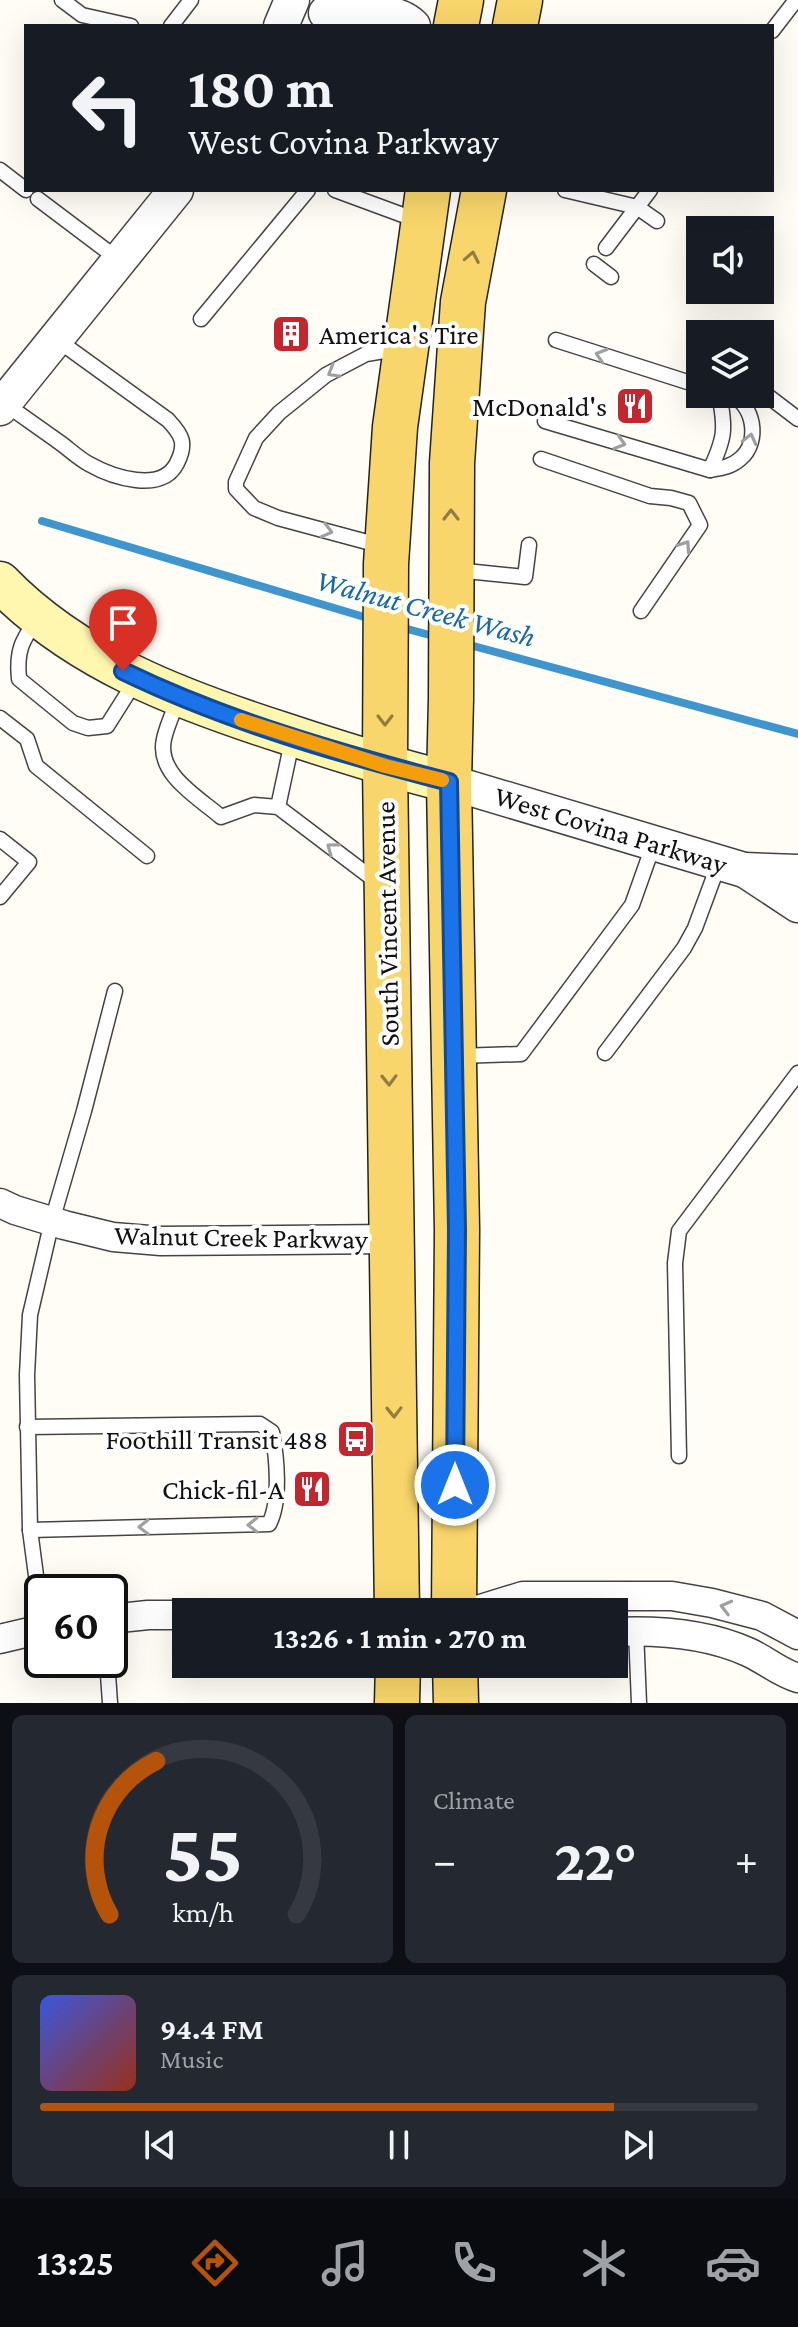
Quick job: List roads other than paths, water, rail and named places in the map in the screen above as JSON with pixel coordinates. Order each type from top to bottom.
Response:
[{"type":"main road","points":[[456,24],[461,0]]},
{"type":"main road","points":[[515,24],[520,0]]},
{"type":"main road","points":[[454,1598],[457,1230],[449,782],[452,463],[463,302],[484,192]]},
{"type":"main road","name":"South Vincent Avenue","points":[[397,1598],[385,766],[387,547],[395,427],[426,206]]},
{"type":"main road","name":"West Covina Parkway","points":[[0,582],[59,633],[109,664],[179,697],[385,766],[449,782]]},
{"type":"main road","points":[[397,1703],[398,1678]]},
{"type":"main road","points":[[455,1678],[456,1703]]},
{"type":"street","points":[[282,24],[292,0]]},
{"type":"street","points":[[326,13],[383,14],[407,20],[411,24]]},
{"type":"street","points":[[2,406],[174,192]]},
{"type":"street","name":"West Covina Parkway","points":[[449,782],[732,866],[798,872]]},
{"type":"street","name":"West Covina Parkway","points":[[732,866],[798,905]]},
{"type":"street","name":"Walnut Creek Parkway","points":[[0,1203],[113,1237],[161,1241],[391,1239]]},
{"type":"street","points":[[516,1598],[672,1596],[762,1616],[798,1635]]},
{"type":"street","points":[[128,1617],[172,1615]]},
{"type":"street","points":[[628,1632],[704,1637],[748,1652],[798,1678]]},
{"type":"street","points":[[0,1639],[24,1633]]},
{"type":"lane","points":[[62,0],[82,15],[122,24]]},
{"type":"lane","points":[[173,24],[191,0]]},
{"type":"lane","points":[[774,28],[796,0]]},
{"type":"lane","points":[[0,170],[24,186]]},
{"type":"lane","points":[[34,192],[119,260]]},
{"type":"lane","points":[[201,319],[306,192]]},
{"type":"lane","points":[[346,192],[426,206]]},
{"type":"lane","points":[[573,192],[637,207],[657,221]]},
{"type":"lane","points":[[606,248],[648,192]]},
{"type":"lane","points":[[594,264],[611,277]]},
{"type":"lane","points":[[2,406],[89,464],[124,478],[148,482],[162,479],[176,466],[183,446],[180,433],[168,420],[56,339]]},
{"type":"lane","points":[[556,340],[686,382]]},
{"type":"lane","points":[[387,547],[278,518],[254,508],[236,489],[236,482],[256,438],[279,413],[326,375],[366,354],[406,347]]},
{"type":"lane","points":[[774,401],[798,419]]},
{"type":"lane","points":[[710,470],[722,444],[725,422],[722,408]]},
{"type":"lane","points":[[545,421],[710,470],[728,467],[743,458],[749,447],[753,425],[748,408]]},
{"type":"lane","points":[[541,459],[650,496],[689,503],[700,525],[641,611]]},
{"type":"lane","points":[[451,570],[525,577],[529,545]]},
{"type":"lane","points":[[38,617],[21,643],[17,659],[19,679],[73,723],[88,728],[107,726],[138,678]]},
{"type":"lane","points":[[179,697],[164,740],[163,755],[170,773],[221,817],[254,805],[278,807],[387,890]]},
{"type":"lane","points":[[0,718],[27,739],[36,766],[147,856]]},
{"type":"lane","points":[[278,807],[293,736]]},
{"type":"lane","points":[[0,839],[29,862],[0,897]]},
{"type":"lane","points":[[453,1056],[521,1054],[632,905],[654,843]]},
{"type":"lane","points":[[605,1053],[684,948],[732,866]]},
{"type":"lane","points":[[36,1574],[30,1530],[27,1427],[30,1315],[52,1221],[115,991]]},
{"type":"lane","points":[[679,1456],[675,1263],[679,1231],[798,1073]]},
{"type":"lane","points":[[27,1427],[260,1424],[272,1432],[276,1452],[275,1513],[269,1524],[30,1530]]},
{"type":"lane","points":[[628,1647],[639,1703]]},
{"type":"lane","points":[[108,1678],[110,1703]]},
{"type":"waterway","name":"Walnut Creek Wash","points":[[42,521],[371,619]]},
{"type":"waterway","name":"Walnut Creek Wash","points":[[400,627],[437,637]]},
{"type":"waterway","name":"Walnut Creek Wash","points":[[466,644],[798,734]]},
{"type":"place","name":"America's Tire","points":[[291,334]]},
{"type":"place","name":"McDonald's","points":[[635,406]]},
{"type":"place","name":"Foothill Transit 488","points":[[356,1439]]},
{"type":"place","name":"Chick-fil-A","points":[[312,1489]]}]
